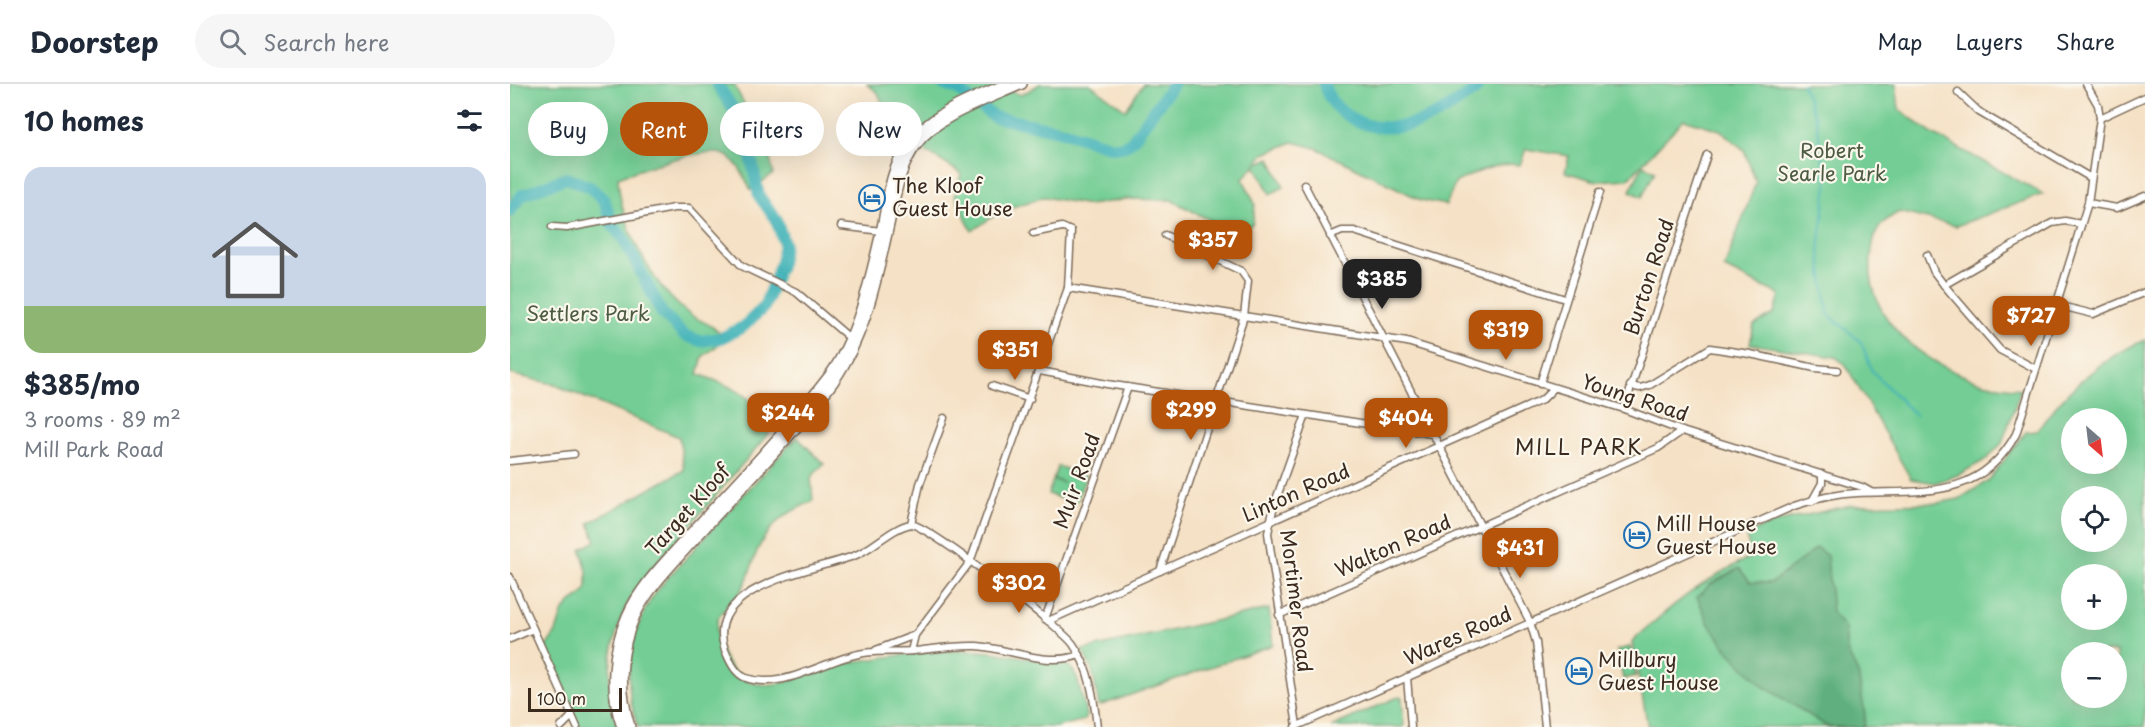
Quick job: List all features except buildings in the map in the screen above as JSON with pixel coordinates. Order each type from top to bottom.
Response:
[{"type":"main road","points":[[922,135],[1004,86],[1022,84]]},
{"type":"main road","name":"Target Kloof","points":[[852,340],[881,231],[894,171],[904,156]]},
{"type":"main road","name":"Target Kloof","points":[[622,727],[615,692],[615,663],[621,632],[635,600],[656,573],[831,386],[875,285],[896,189],[908,156]]},
{"type":"main road","name":"Target Kloof","points":[[630,727],[624,702],[622,673],[626,646],[639,608],[794,423]]},
{"type":"street","points":[[2086,84],[2098,105],[2100,118],[2145,98]]},
{"type":"street","points":[[1958,92],[1979,112],[2091,178]]},
{"type":"street","name":"Wares Road","points":[[1296,726],[1780,512],[1812,501],[1871,493],[1942,490],[1977,476],[1993,465],[2016,434],[2057,305],[2088,203],[2100,118]]},
{"type":"street","name":"Burton Road","points":[[1624,409],[1707,155]]},
{"type":"street","points":[[1304,184],[1530,622],[1536,642],[1545,727]]},
{"type":"street","points":[[1540,384],[1600,192]]},
{"type":"street","points":[[2088,203],[2117,208],[2145,196]]},
{"type":"street","points":[[552,227],[567,228],[678,207],[689,208],[742,266],[784,285],[803,298],[852,340]]},
{"type":"street","points":[[1944,285],[2052,223],[2065,221],[2081,224]]},
{"type":"street","points":[[841,226],[881,231]]},
{"type":"street","points":[[911,651],[915,635],[970,562],[1068,288],[1071,231],[1062,227],[1034,233]]},
{"type":"street","points":[[1330,236],[1342,231],[1354,231],[1565,299]]},
{"type":"street","points":[[1160,571],[1244,316],[1248,280],[1244,273],[1165,235]]},
{"type":"street","points":[[1927,255],[1934,272],[2000,350],[2036,369]]},
{"type":"street","name":"Young Road","points":[[1068,288],[1407,342],[1553,389],[1624,409],[1682,431],[1822,474],[1871,493]]},
{"type":"street","points":[[2057,305],[2093,314],[2145,292]]},
{"type":"street","points":[[1630,386],[1640,388],[1650,385],[1710,348],[1815,368],[1837,369]]},
{"type":"street","points":[[1040,371],[1128,387],[1218,399],[1432,434]]},
{"type":"street","points":[[992,386],[1030,399]]},
{"type":"street","name":"Muir Road","points":[[1047,620],[1128,387]]},
{"type":"street","name":"Linton Road","points":[[1047,620],[1440,447],[1535,403],[1553,389]]},
{"type":"street","name":"Mortimer Road","points":[[1296,726],[1268,543],[1269,523],[1306,415]]},
{"type":"street","points":[[915,635],[871,652],[833,662],[780,681],[750,678],[740,674],[729,661],[721,638],[730,611],[758,588],[783,576],[855,555],[911,524],[920,484],[944,418]]},
{"type":"street","name":"Walton Road","points":[[1279,615],[1658,448],[1682,431]]},
{"type":"street","points":[[510,461],[574,454]]},
{"type":"street","points":[[1812,501],[1822,483],[1822,474]]},
{"type":"street","points":[[911,524],[925,529],[1047,620],[1072,642],[1080,655],[1090,686],[1097,727]]},
{"type":"street","points":[[510,577],[577,727]]},
{"type":"street","points":[[510,639],[533,629]]},
{"type":"street","points":[[871,652],[972,646],[1045,659],[1065,659],[1080,655]]},
{"type":"street","points":[[1407,677],[1411,727]]},
{"type":"street","points":[[561,727],[572,716]]},
{"type":"green space","name":"Settlers Park","points":[[510,84],[734,84],[744,102],[720,102],[720,154],[708,153],[708,102],[620,102],[620,156],[690,156],[673,159],[618,177],[624,214],[631,233],[650,269],[674,301],[695,318],[719,332],[718,344],[703,356],[698,374],[733,388],[752,402],[760,411],[769,433],[635,590],[626,606],[611,657],[610,691],[617,727],[577,727],[543,651],[556,632],[562,613],[571,602],[582,595],[587,587],[587,571],[581,549],[596,541],[589,523],[684,470],[679,437],[553,384],[510,374]]},
{"type":"green space","name":"Robert Searle Park","points":[[867,84],[994,84],[1021,95],[1040,84],[1090,84],[1126,110],[1143,84],[1896,84],[1899,109],[1931,133],[2043,194],[1956,226],[1899,212],[1892,216],[1878,230],[1872,250],[1872,282],[1878,303],[1889,321],[1903,337],[1920,352],[1939,364],[1980,382],[2021,389],[2002,443],[1987,459],[1958,475],[1935,483],[1911,479],[1845,364],[1835,357],[1750,344],[1754,325],[1774,314],[1780,295],[1724,268],[1756,182],[1744,150],[1720,130],[1684,119],[1628,179],[1596,181],[1565,172],[1569,156],[1526,149],[1520,165],[1495,166],[1456,182],[1446,205],[1421,200],[1316,148],[1293,142],[1264,154],[1256,164],[1270,158],[1284,187],[1270,194],[1255,165],[1243,179],[1255,204],[1253,223],[1239,235],[1171,200],[1127,199],[1089,205],[1044,197],[1003,210],[972,231],[955,196],[961,173],[922,150],[922,102],[882,102],[878,93]]},
{"type":"green space","name":"Settlers Park","points":[[727,156],[769,156],[773,174],[751,190]]},
{"type":"green space","points":[[1643,165],[1655,171],[1642,197],[1630,191]]},
{"type":"green space","points":[[2145,340],[2145,727],[1648,727],[1632,642],[1660,616],[1688,595],[1717,575],[1750,557],[1747,534],[1773,523],[1851,505],[1937,503],[1959,499],[1988,481],[2026,432],[2037,431],[2071,390],[2114,356]]},
{"type":"green space","points":[[797,437],[824,464],[811,477],[813,501],[788,514],[769,530],[759,547],[748,578],[737,596],[719,617],[717,636],[719,646],[729,666],[737,674],[745,680],[764,685],[787,682],[829,666],[896,656],[954,651],[1000,653],[1070,666],[1077,677],[1086,714],[1085,720],[1056,727],[638,727],[630,698],[630,655],[638,626],[648,604],[670,575]]},
{"type":"green space","points":[[1058,466],[1086,476],[1076,504],[1048,494],[1053,480],[1064,483],[1053,479]]},
{"type":"green space","points":[[1817,548],[1827,556],[1832,613],[1845,628],[1847,651],[1858,673],[1865,715],[1864,727],[1828,727],[1763,686],[1730,653],[1709,624],[1697,597],[1711,584],[1739,568],[1750,582],[1771,583]]},
{"type":"green space","points":[[1269,609],[1273,645],[1099,706],[1092,670],[1082,650]]},
{"type":"green space","points":[[1630,647],[1636,676],[1623,679],[1617,650]]},
{"type":"green space","points":[[1402,697],[1404,727],[1331,727]]},
{"type":"waterway","points":[[510,211],[522,195],[566,178],[590,187],[604,200],[613,226],[623,238],[662,313],[684,335],[700,341],[721,338],[743,327],[764,307],[781,263],[784,243],[776,219],[759,196],[749,147],[739,118],[717,84]]},
{"type":"waterway","points":[[942,84],[957,89],[994,117],[1059,130],[1112,147],[1122,147],[1131,142],[1173,84]]},
{"type":"waterway","points":[[1324,84],[1332,101],[1345,114],[1359,122],[1390,127],[1405,126],[1435,115],[1472,93],[1479,84]]},
{"type":"waterway","points":[[1802,84],[1816,119],[1827,184],[1819,249],[1828,314],[1861,342],[1872,371],[1916,416]]},
{"type":"place","name":"The Kloof Guest House","points":[[872,198]]},
{"type":"place","name":"Mill House Guest House","points":[[1637,535]]},
{"type":"place","name":"Millbury Guest House","points":[[1579,671]]},
{"type":"district","name":"MILL PARK","points":[[1579,448]]}]
